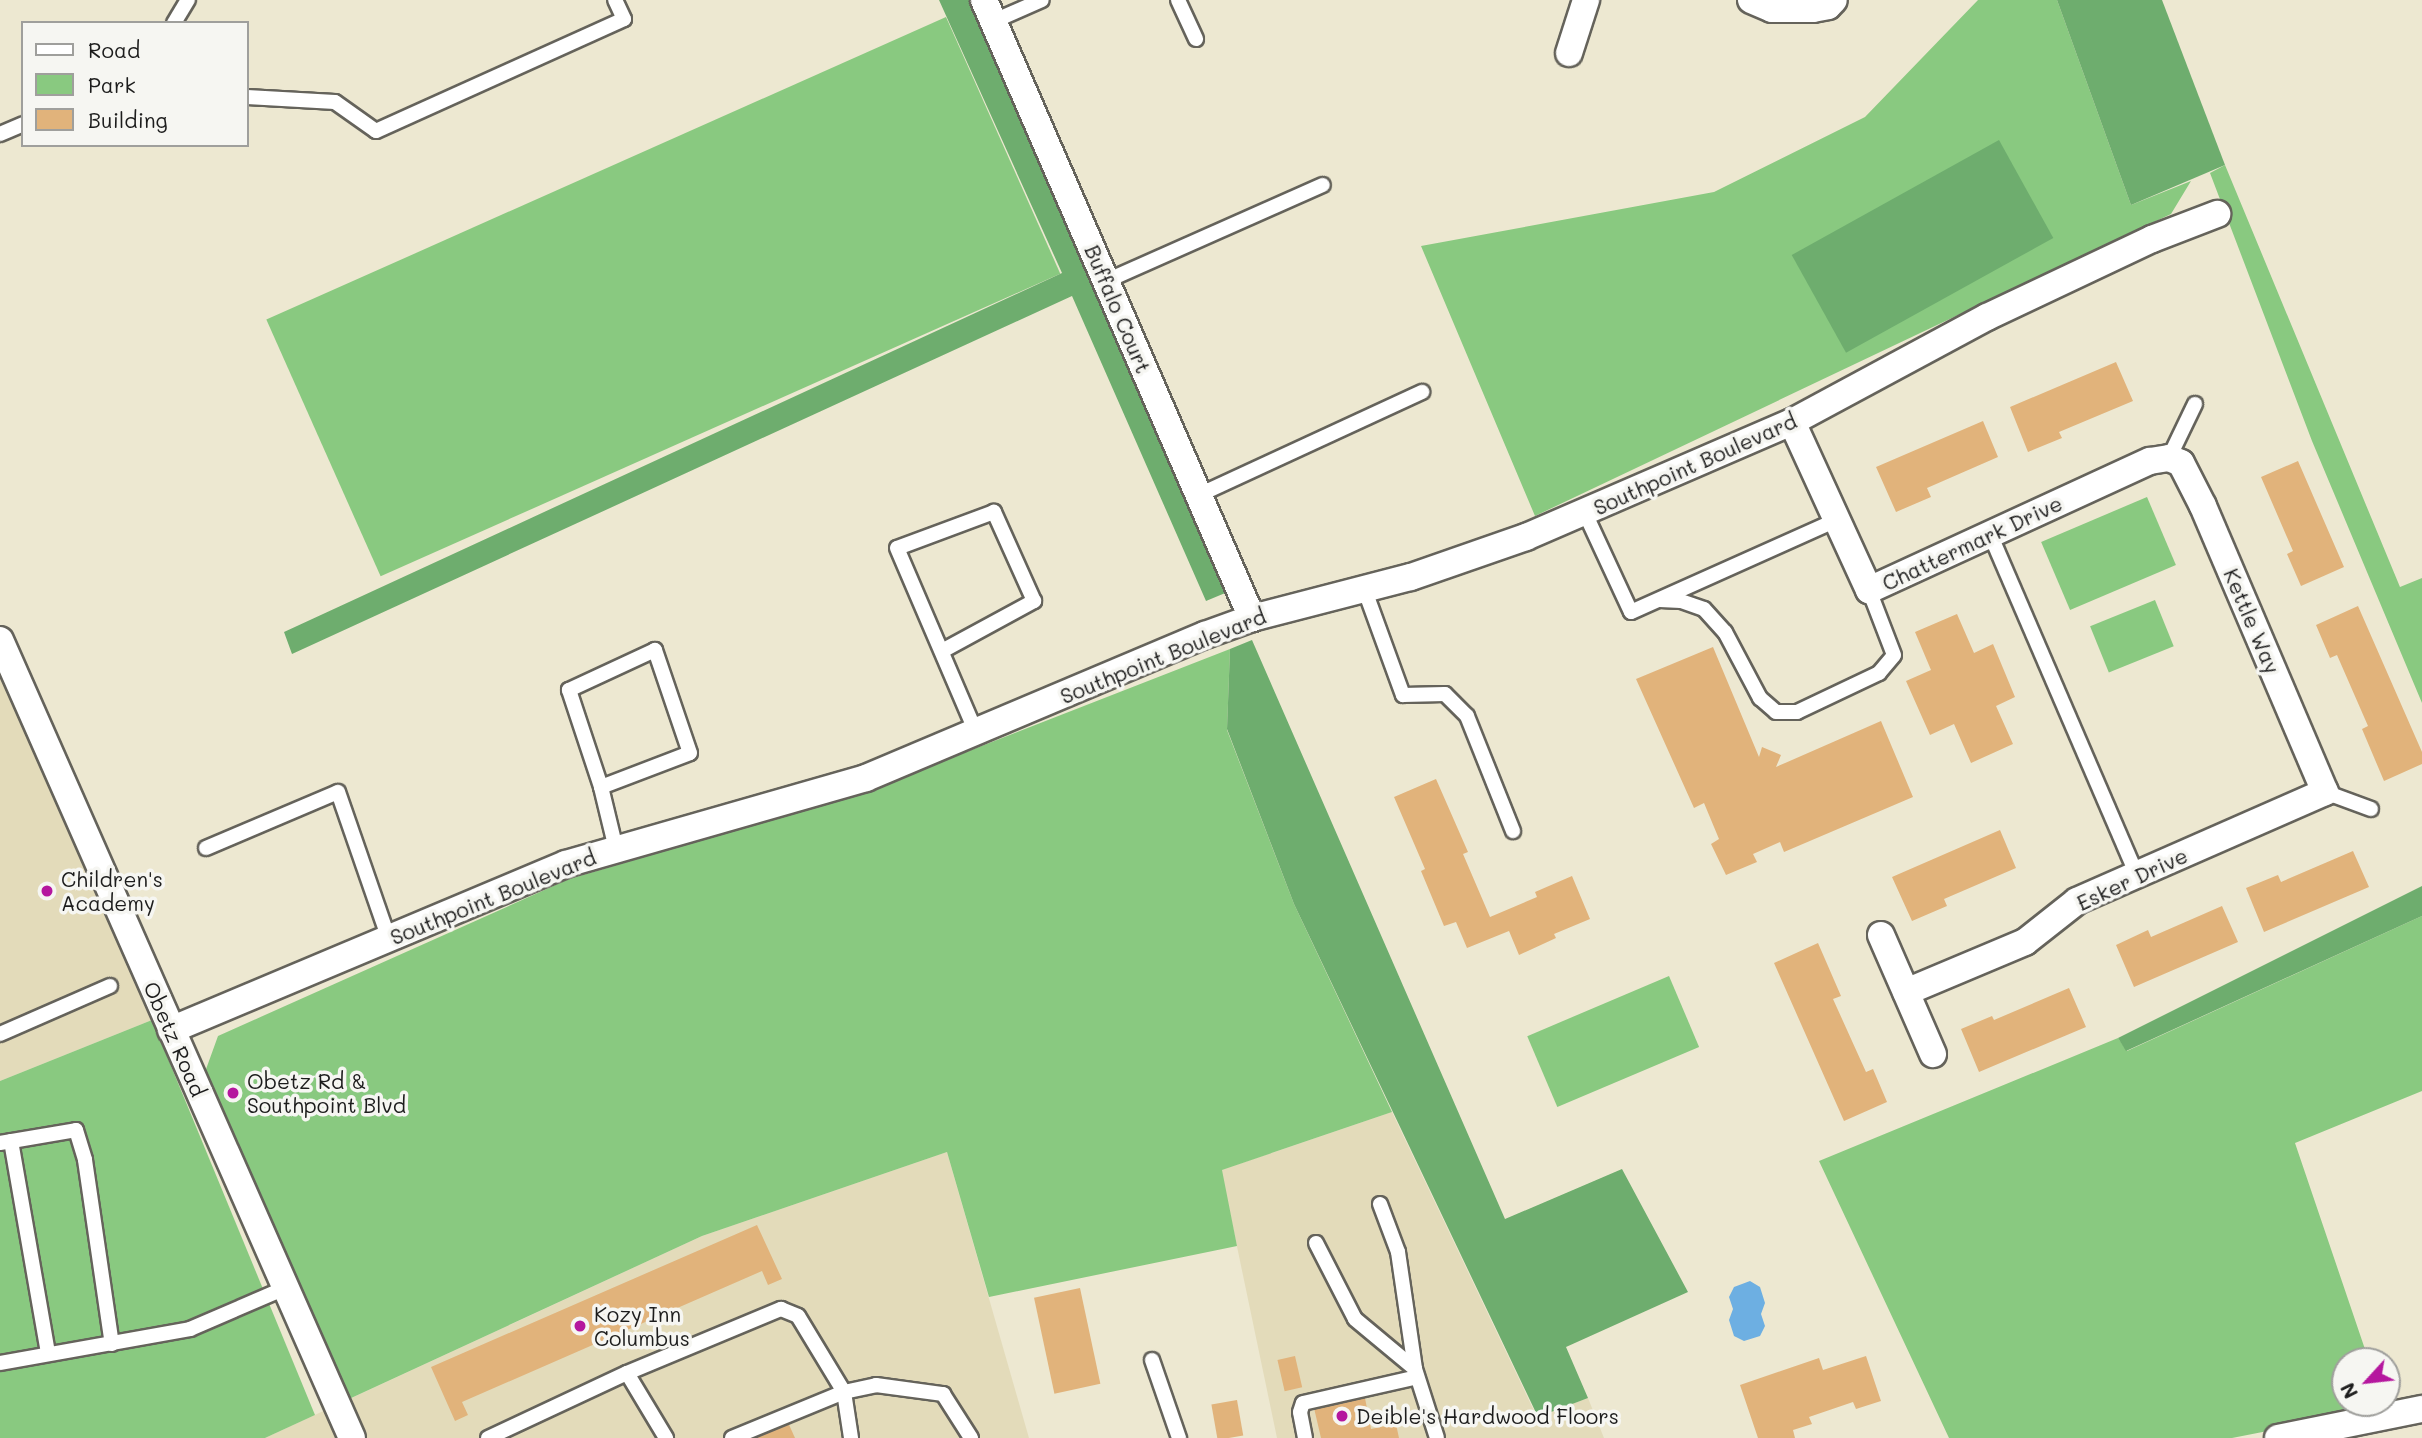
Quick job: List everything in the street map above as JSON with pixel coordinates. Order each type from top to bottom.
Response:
[{"type":"street","points":[[1569,53],[1586,0]]},
{"type":"street","points":[[1751,0],[1772,9],[1813,9],[1828,6],[1834,0]]},
{"type":"street","name":"Buffalo Court","points":[[989,11],[1252,618]]},
{"type":"street","name":"Southpoint Boulevard","points":[[171,1030],[566,864],[866,778],[1252,618],[1411,577],[1526,537],[1792,422],[1987,317],[2152,239],[2217,214]]},
{"type":"street","name":"Chattermark Drive","points":[[1792,422],[1869,590],[2150,461],[2169,458]]},
{"type":"street","name":"Kettle Way","points":[[2169,458],[2181,463],[2203,506],[2325,792]]},
{"type":"street","name":"Obetz Road","points":[[0,640],[352,1438]]},
{"type":"street","name":"Esker Drive","points":[[1906,992],[2025,942],[2077,901],[2325,792]]},
{"type":"street","points":[[1881,935],[1933,1054]]},
{"type":"street","points":[[2278,1438],[2422,1409]]},
{"type":"lane","points":[[175,21],[188,0]]},
{"type":"lane","points":[[248,97],[335,103],[376,131],[624,19],[615,0]]},
{"type":"lane","points":[[989,11],[1042,0]]},
{"type":"lane","points":[[1178,0],[1196,39]]},
{"type":"lane","points":[[0,134],[21,125]]},
{"type":"lane","points":[[1106,281],[1324,185]]},
{"type":"lane","points":[[1199,495],[1422,392]]},
{"type":"lane","points":[[2169,458],[2195,404]]},
{"type":"lane","points":[[942,650],[1034,601],[994,512],[897,548],[976,732]]},
{"type":"lane","points":[[1585,513],[1630,612],[1837,520]]},
{"type":"lane","points":[[1990,534],[2137,876]]},
{"type":"lane","points":[[1364,588],[1403,695],[1445,694],[1467,716],[1513,831]]},
{"type":"lane","points":[[1660,600],[1681,601],[1704,609],[1725,632],[1760,698],[1776,712],[1797,712],[1879,673],[1894,655],[1869,590]]},
{"type":"lane","points":[[601,787],[690,753],[656,650],[569,690],[601,787],[616,849]]},
{"type":"lane","points":[[206,848],[338,792],[389,939]]},
{"type":"lane","points":[[2325,792],[2371,809]]},
{"type":"lane","points":[[0,1034],[110,986]]},
{"type":"lane","points":[[48,1354],[5,1142],[76,1130],[85,1160],[112,1344]]},
{"type":"lane","points":[[1380,1205],[1398,1252],[1416,1373],[1437,1438]]},
{"type":"lane","points":[[1316,1243],[1355,1319],[1416,1373]]},
{"type":"lane","points":[[0,1363],[190,1329],[285,1289]]},
{"type":"lane","points":[[488,1438],[627,1373],[781,1309],[798,1316],[844,1392],[850,1438]]},
{"type":"lane","points":[[1152,1360],[1179,1438]]},
{"type":"lane","points":[[627,1373],[666,1438]]},
{"type":"lane","points":[[1305,1438],[1300,1412],[1303,1403],[1416,1373]]},
{"type":"lane","points":[[732,1438],[844,1392],[876,1385],[917,1388],[943,1394],[971,1438]]},
{"type":"shaded area","name":"Children's Academy","points":[[0,677],[152,1020],[0,1081]]},
{"type":"shaded area","points":[[1392,1112],[1537,1417],[1588,1398],[1604,1438],[1277,1438],[1221,1170]]},
{"type":"shaded area","points":[[947,1152],[1029,1438],[265,1438],[702,1236]]},
{"type":"green space","points":[[939,0],[973,0],[1230,591],[1206,601],[1072,296],[292,654],[284,632],[1062,273]]},
{"type":"green space","points":[[1978,0],[2057,0],[2131,205],[2191,181],[2171,214],[1535,516],[1421,246],[1714,192],[1865,117]]},
{"type":"green space","points":[[2057,0],[2162,0],[2225,165],[2131,205]]},
{"type":"green space","points":[[946,17],[1060,274],[381,576],[266,320]]},
{"type":"green space","points":[[1999,140],[2053,238],[1846,353],[1792,255]]},
{"type":"green space","points":[[2225,165],[2400,587],[2422,578],[2422,703],[2312,441],[2210,173]]},
{"type":"green space","points":[[2147,497],[2176,565],[2070,610],[2041,542]]},
{"type":"green space","points":[[2155,600],[2174,646],[2109,673],[2090,626]]},
{"type":"green space","points":[[1252,640],[1505,1219],[1622,1169],[1688,1292],[1566,1347],[1588,1398],[1538,1417],[1294,904],[1227,729],[1230,649]]},
{"type":"green space","points":[[1230,649],[1227,730],[1294,904],[1392,1112],[1222,1170],[1237,1246],[989,1297],[947,1152],[702,1236],[349,1399],[205,1072],[218,1036],[569,879],[851,797]]},
{"type":"green space","points":[[2422,886],[2422,916],[2126,1051],[2118,1038]]},
{"type":"green space","points":[[2422,916],[2422,1091],[2295,1143],[2364,1347],[2331,1347],[2331,1417],[2339,1417],[2232,1438],[1949,1438],[1819,1161],[2118,1038],[2127,1051]]},
{"type":"green space","points":[[1669,976],[1699,1047],[1557,1107],[1527,1036]]},
{"type":"green space","points":[[152,1020],[315,1415],[265,1438],[0,1438],[0,1081]]},
{"type":"water","points":[[1750,1281],[1760,1287],[1765,1303],[1761,1314],[1765,1326],[1760,1336],[1744,1341],[1734,1336],[1729,1320],[1733,1309],[1729,1297],[1734,1287]]},
{"type":"building","points":[[2116,362],[2133,401],[2059,432],[2062,438],[2028,452],[2010,407]]},
{"type":"building","points":[[1983,421],[1998,457],[1927,488],[1931,497],[1896,512],[1876,467]]},
{"type":"building","points":[[2298,461],[2344,567],[2301,586],[2287,554],[2293,551],[2261,477]]},
{"type":"building","points":[[2358,606],[2422,752],[2422,764],[2384,781],[2362,729],[2368,726],[2337,655],[2330,658],[2316,625]]},
{"type":"building","points":[[1957,614],[1974,653],[1993,644],[2015,697],[1996,706],[2013,744],[1971,763],[1954,724],[1930,735],[1906,681],[1931,670],[1915,632]]},
{"type":"building","points":[[1713,647],[1759,757],[1762,747],[1781,755],[1776,767],[1881,721],[1913,797],[1784,852],[1780,842],[1753,854],[1757,862],[1726,875],[1711,844],[1719,839],[1704,803],[1694,808],[1636,679]]},
{"type":"building","points":[[1436,779],[1468,852],[1463,854],[1490,917],[1537,897],[1535,892],[1572,876],[1590,919],[1554,934],[1556,938],[1519,955],[1509,931],[1467,948],[1456,922],[1444,926],[1421,871],[1425,869],[1394,797]]},
{"type":"building","points":[[2000,830],[2016,868],[1944,899],[1947,906],[1912,921],[1892,877]]},
{"type":"building","points":[[2353,851],[2369,887],[2264,932],[2246,888],[2278,875],[2281,882]]},
{"type":"building","points":[[2222,906],[2238,942],[2134,987],[2116,945],[2148,930],[2151,937]]},
{"type":"building","points":[[1818,943],[1841,996],[1833,999],[1866,1072],[1873,1069],[1887,1102],[1844,1121],[1774,963]]},
{"type":"building","points":[[2069,988],[2086,1027],[1979,1072],[1961,1029],[1992,1016],[1994,1020]]},
{"type":"building","name":"Kozy Inn Columbus","points":[[757,1225],[782,1279],[768,1285],[762,1271],[462,1402],[468,1415],[455,1421],[431,1367]]},
{"type":"building","points":[[1080,1288],[1100,1384],[1054,1394],[1034,1298]]},
{"type":"building","points":[[1295,1356],[1302,1387],[1285,1391],[1277,1360]]},
{"type":"building","points":[[1866,1356],[1881,1401],[1856,1409],[1853,1402],[1809,1417],[1812,1424],[1793,1430],[1795,1438],[1758,1438],[1740,1385],[1819,1358],[1823,1370]]},
{"type":"building","name":"Deible's Hardwood Floors","points":[[1365,1398],[1371,1429],[1396,1424],[1399,1438],[1321,1438],[1314,1408]]},
{"type":"building","points":[[1237,1400],[1243,1435],[1217,1438],[1211,1405]]},
{"type":"building","points":[[786,1418],[795,1438],[740,1438]]},
{"type":"place","name":"Children's Academy","points":[[47,891]]},
{"type":"place","name":"Obetz Rd & Southpoint Blvd","points":[[233,1093]]},
{"type":"place","name":"Kozy Inn Columbus","points":[[580,1326]]},
{"type":"place","name":"Deible's Hardwood Floors","points":[[1342,1416]]}]
